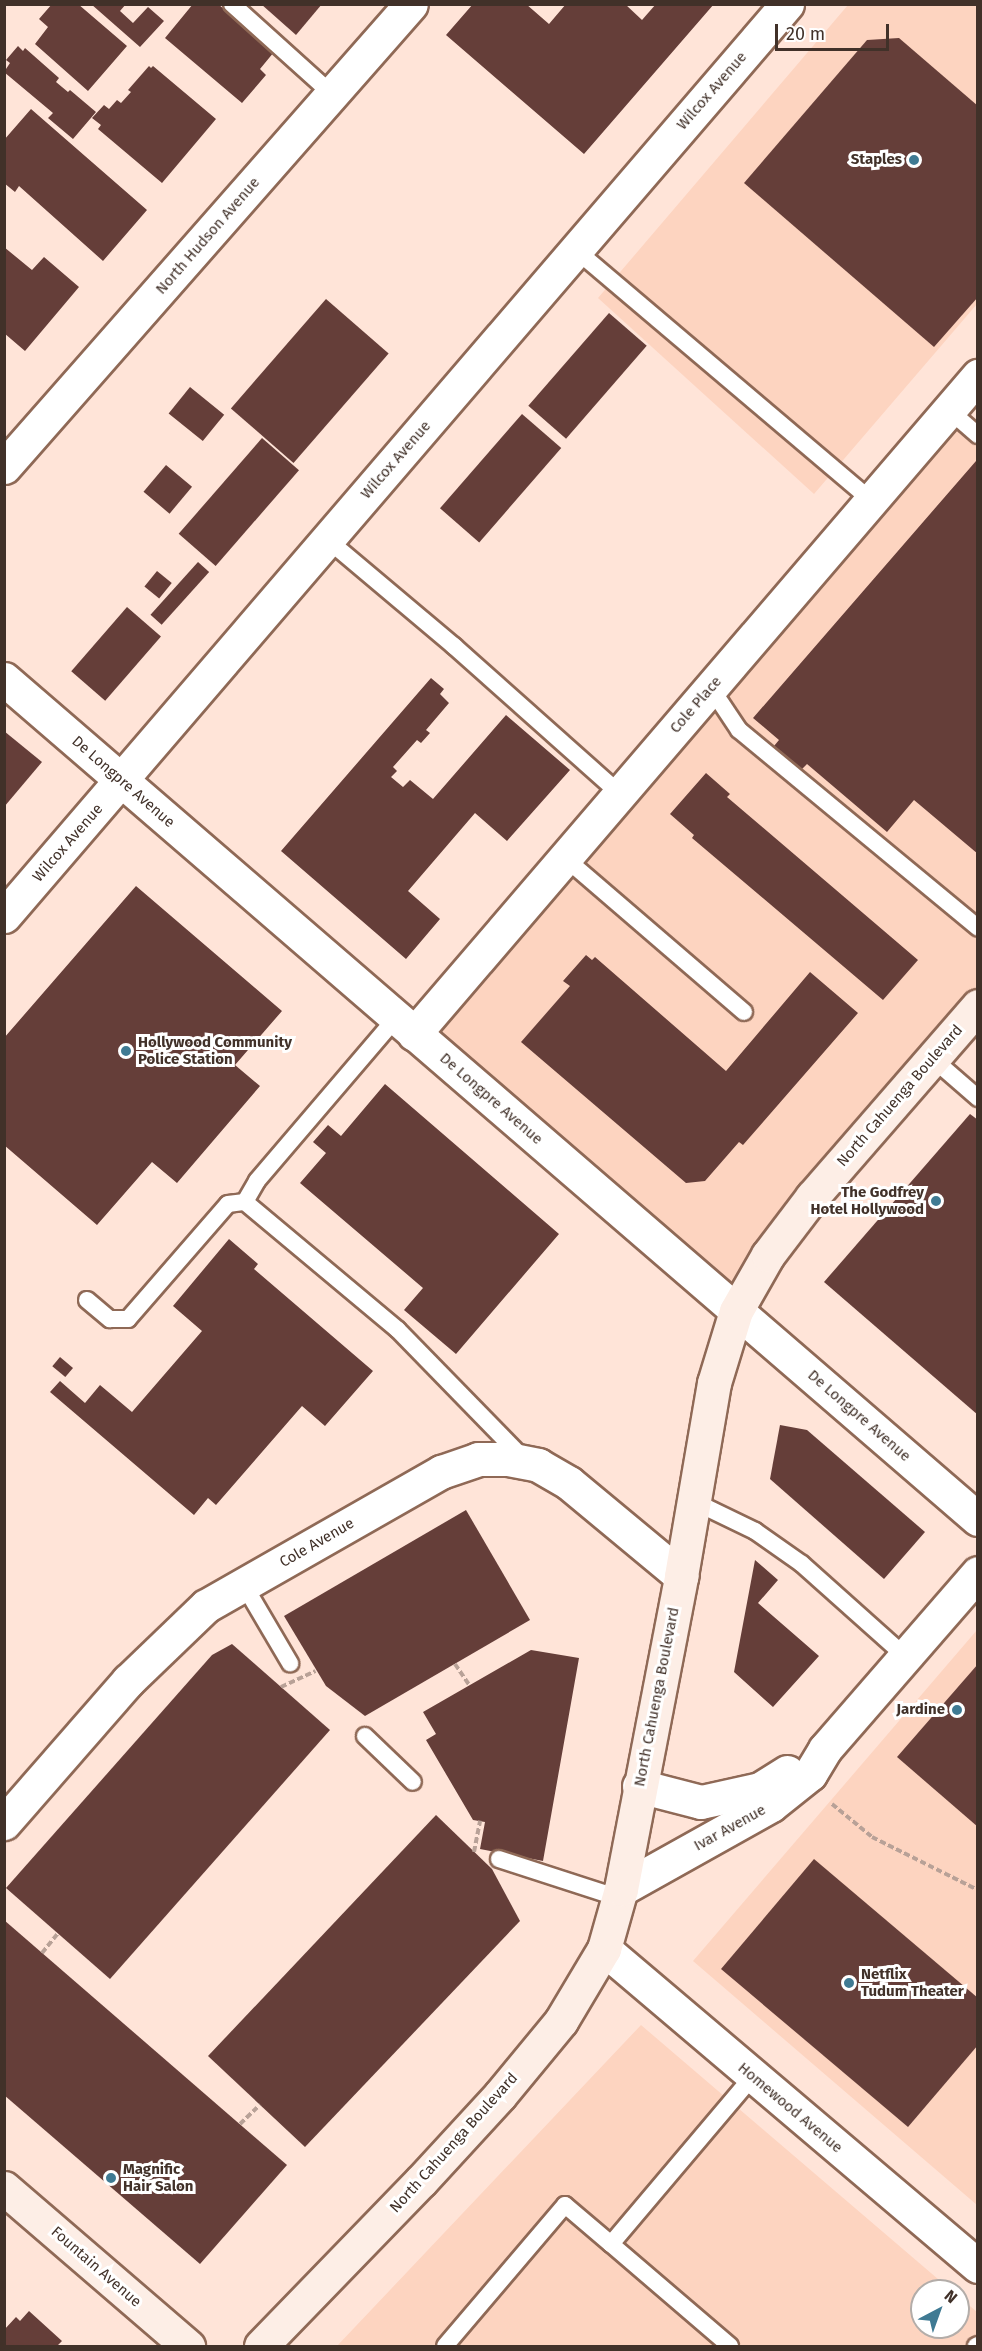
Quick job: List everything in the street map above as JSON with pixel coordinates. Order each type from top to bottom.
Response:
[{"type":"main road","name":"North Cahuenga Boulevard","points":[[261,2346],[421,2181],[500,2095],[561,2021],[604,1949],[620,1894],[681,1576],[714,1383],[736,1311],[768,1255],[812,1197],[978,1006]]},
{"type":"main road","name":"Fountain Avenue","points":[[4,2188],[188,2346]]},
{"type":"street","name":"North Hudson Avenue","points":[[4,467],[411,4]]},
{"type":"street","name":"Wilcox Avenue","points":[[4,916],[787,4]]},
{"type":"street","name":"Cole Place","points":[[405,1026],[565,858],[978,376]]},
{"type":"street","name":"De Longpre Avenue","points":[[4,679],[978,1519]]},
{"type":"street","name":"Cole Avenue","points":[[4,1823],[136,1674],[206,1606],[441,1472],[478,1459],[508,1459],[538,1465],[569,1483],[681,1576]]},
{"type":"street","name":"Ivar Avenue","points":[[620,1894],[771,1805],[810,1774],[825,1749],[978,1573]]},
{"type":"street","name":"Ivar Avenue","points":[[639,1786],[701,1802],[760,1789],[825,1749]]},
{"type":"street","name":"Homewood Avenue","points":[[604,1949],[978,2266]]},
{"type":"lane","points":[[232,4],[332,94]]},
{"type":"lane","points":[[576,250],[871,500]]},
{"type":"lane","points":[[949,410],[978,435]]},
{"type":"lane","points":[[328,540],[454,646],[620,794]]},
{"type":"lane","points":[[711,688],[739,730],[978,928]]},
{"type":"lane","points":[[565,858],[744,1012]]},
{"type":"lane","points":[[245,1202],[257,1181],[405,1026]]},
{"type":"lane","points":[[932,1058],[978,1098]]},
{"type":"lane","points":[[87,1300],[110,1319],[128,1319],[228,1204],[245,1202],[398,1329],[529,1463]]},
{"type":"lane","points":[[693,1501],[755,1531],[802,1564],[906,1657]]},
{"type":"lane","points":[[244,1585],[290,1663]]},
{"type":"lane","points":[[365,1736],[413,1782]]},
{"type":"lane","points":[[499,1858],[620,1894]]},
{"type":"lane","points":[[611,2244],[753,2076]]},
{"type":"lane","points":[[445,2346],[565,2205],[730,2346]]},
{"type":"path","points":[[455,1664],[469,1685]]},
{"type":"path","points":[[281,1687],[316,1671]]},
{"type":"path","points":[[828,1801],[872,1837],[978,1890]]},
{"type":"path","points":[[474,1852],[480,1821]]},
{"type":"path","points":[[42,1953],[58,1933]]},
{"type":"path","points":[[240,2124],[260,2105]]},
{"type":"shaded area","points":[[848,5],[977,5],[977,304],[814,494],[598,298]]},
{"type":"shaded area","points":[[949,419],[977,444],[977,996],[735,1298],[423,1035]]},
{"type":"shaded area","points":[[977,1630],[977,2205],[693,1961]]},
{"type":"shaded area","points":[[641,2025],[938,2279],[910,2279],[910,2339],[970,2339],[970,2306],[977,2312],[977,2346],[337,2346]]},
{"type":"building","points":[[52,4],[78,4],[127,46],[88,91],[35,44],[48,27],[39,19]]},
{"type":"building","points":[[91,4],[126,4],[120,11],[133,23],[148,7],[164,21],[140,47]]},
{"type":"building","points":[[193,4],[218,4],[274,52],[260,69],[266,75],[242,103],[165,38]]},
{"type":"building","points":[[261,4],[322,4],[296,35]]},
{"type":"building","points":[[473,4],[526,4],[549,24],[566,4],[625,4],[642,20],[656,4],[714,4],[584,154],[446,35]]},
{"type":"building","points":[[899,38],[978,106],[978,297],[934,347],[744,183],[867,40]]},
{"type":"building","points":[[18,46],[23,51],[25,48],[59,78],[56,82],[68,92],[70,90],[96,112],[73,139],[48,118],[53,113],[4,72],[10,63],[6,60]]},
{"type":"building","points":[[149,66],[151,68],[153,66],[216,119],[162,183],[98,129],[101,125],[92,118],[104,105],[109,109],[117,100],[121,103],[131,92],[128,90]]},
{"type":"building","points":[[31,109],[147,210],[103,261],[19,186],[15,192],[4,183],[4,140]]},
{"type":"building","points":[[4,247],[32,270],[44,257],[79,287],[25,351],[4,333]]},
{"type":"building","points":[[326,299],[389,353],[294,463],[231,408]]},
{"type":"building","points":[[609,313],[647,346],[566,439],[528,406]]},
{"type":"building","points":[[190,387],[224,415],[203,441],[169,413]]},
{"type":"building","points":[[522,414],[561,448],[479,542],[440,508]]},
{"type":"building","points":[[262,438],[299,470],[216,566],[179,534]]},
{"type":"building","points":[[976,461],[978,462],[978,854],[914,800],[887,832],[807,764],[801,770],[774,746],[779,740],[753,718]]},
{"type":"building","points":[[166,465],[192,487],[170,514],[144,492]]},
{"type":"building","points":[[198,562],[209,572],[162,625],[150,615]]},
{"type":"building","points":[[157,571],[172,583],[159,599],[144,587]]},
{"type":"building","points":[[127,607],[161,637],[105,701],[71,671]]},
{"type":"building","points":[[431,678],[444,689],[440,694],[449,703],[426,730],[430,733],[421,743],[417,740],[393,767],[397,771],[391,777],[403,787],[410,780],[433,799],[506,715],[570,770],[507,841],[475,813],[408,891],[440,919],[406,959],[281,851]]},
{"type":"building","points":[[4,731],[42,762],[4,807]]},
{"type":"building","points":[[706,773],[730,794],[727,797],[918,960],[883,1000],[692,838],[694,835],[670,814]]},
{"type":"building","name":"Hollywood Community Police Station","points":[[136,886],[282,1011],[235,1065],[260,1086],[177,1183],[152,1162],[97,1225],[4,1145],[4,1038]]},
{"type":"building","points":[[586,955],[592,960],[595,957],[726,1071],[810,972],[858,1013],[743,1145],[739,1142],[705,1181],[686,1183],[521,1042],[570,986],[563,981]]},
{"type":"building","points":[[385,1084],[559,1234],[456,1354],[404,1310],[423,1288],[300,1183],[326,1153],[313,1142],[328,1125],[341,1136]]},
{"type":"building","name":"The Godfrey Hotel Hollywood","points":[[970,1114],[978,1120],[978,1415],[824,1282]]},
{"type":"building","points":[[229,1239],[258,1264],[254,1269],[373,1371],[325,1426],[302,1406],[216,1505],[208,1498],[194,1515],[50,1392],[60,1381],[85,1403],[100,1385],[132,1412],[202,1331],[173,1306]]},
{"type":"building","points":[[60,1357],[73,1368],[65,1377],[52,1366]]},
{"type":"building","points":[[780,1425],[807,1430],[925,1532],[884,1579],[770,1479]]},
{"type":"building","points":[[466,1510],[530,1620],[365,1716],[326,1686],[284,1616]]},
{"type":"building","points":[[755,1560],[778,1580],[758,1603],[819,1656],[773,1707],[734,1672]]},
{"type":"building","points":[[232,1644],[330,1730],[110,1979],[6,1888],[212,1655]]},
{"type":"building","points":[[531,1650],[579,1658],[543,1861],[480,1849],[485,1822],[473,1820],[426,1740],[436,1734],[423,1712]]},
{"type":"building","name":"Jardine","points":[[978,1664],[978,1827],[897,1757]]},
{"type":"building","points":[[436,1815],[492,1869],[520,1921],[305,2147],[208,2056]]},
{"type":"building","name":"Netflix Tudum Theater","points":[[814,1859],[978,1998],[978,2045],[908,2127],[721,1969]]},
{"type":"building","points":[[4,1920],[287,2165],[200,2264],[4,2095]]},
{"type":"building","points":[[29,2311],[62,2341],[57,2346],[4,2346],[4,2330],[16,2317],[20,2321]]},
{"type":"place","name":"Staples","points":[[914,160]]},
{"type":"place","name":"Hollywood Community Police Station","points":[[126,1051]]},
{"type":"place","name":"The Godfrey Hotel Hollywood","points":[[936,1201]]},
{"type":"place","name":"Jardine","points":[[957,1710]]},
{"type":"place","name":"Netflix Tudum Theater","points":[[849,1983]]},
{"type":"place","name":"Magnific Hair Salon","points":[[111,2178]]}]
